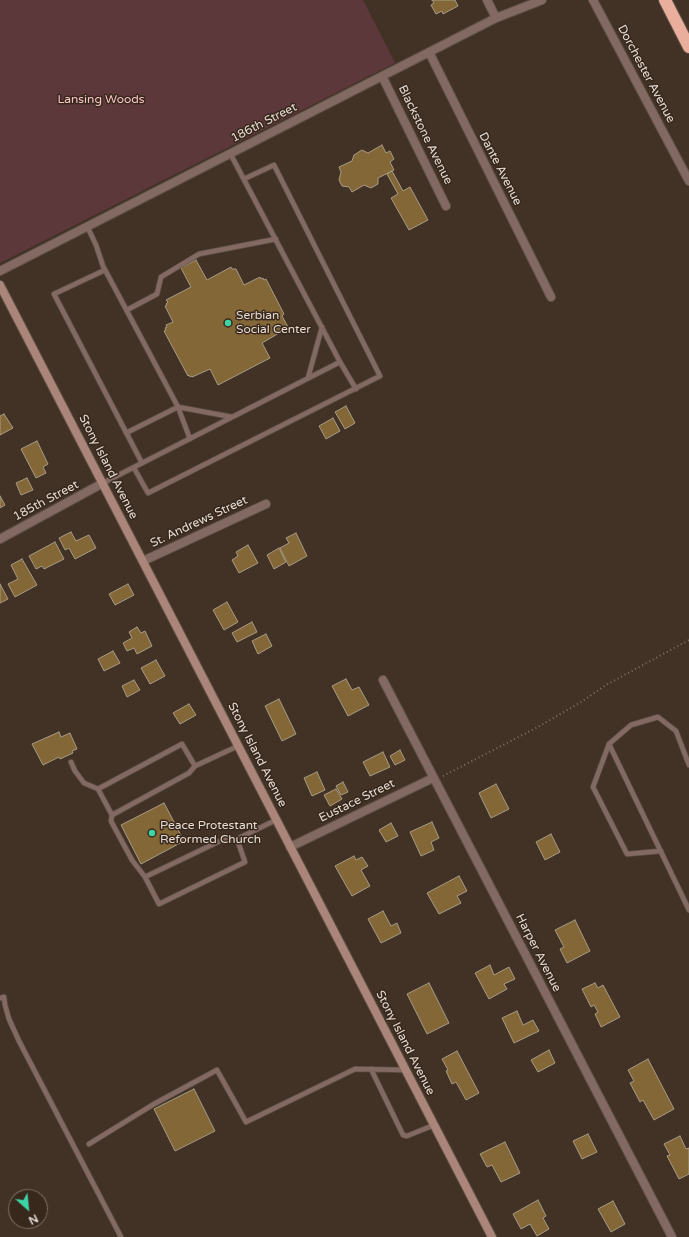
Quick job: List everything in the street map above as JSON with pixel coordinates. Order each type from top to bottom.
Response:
[{"type":"highway","points":[[665,0],[689,47]]},
{"type":"street","points":[[487,0],[496,18]]},
{"type":"street","name":"186th Street","points":[[0,271],[496,18],[542,0]]},
{"type":"street","name":"Dorchester Avenue","points":[[593,0],[689,181]]},
{"type":"street","name":"Dante Avenue","points":[[429,52],[551,297]]},
{"type":"street","name":"Blackstone Avenue","points":[[382,76],[446,206]]},
{"type":"street","name":"Stony Island Avenue","points":[[0,285],[492,1237]]},
{"type":"street","name":"185th Street","points":[[0,539],[103,484]]},
{"type":"street","name":"St. Andrews Street","points":[[143,561],[266,504]]},
{"type":"street","name":"Harper Avenue","points":[[383,680],[672,1237]]},
{"type":"street","name":"Eustace Street","points":[[290,847],[434,779]]},
{"type":"lane","points":[[230,153],[340,362],[356,389]]},
{"type":"lane","points":[[134,468],[148,493],[380,376],[274,165],[244,179]]},
{"type":"lane","points":[[87,226],[105,270],[178,406],[190,439]]},
{"type":"lane","points":[[127,310],[157,294],[161,277],[199,254],[276,239]]},
{"type":"lane","points":[[105,270],[54,294],[142,463]]},
{"type":"lane","points":[[308,378],[322,327]]},
{"type":"lane","points":[[103,484],[340,362]]},
{"type":"lane","points":[[126,433],[178,406],[232,417]]},
{"type":"lane","points":[[660,851],[627,854],[593,787],[609,744],[631,725],[658,717],[676,731],[689,764]]},
{"type":"lane","points":[[98,789],[182,744],[195,766]]},
{"type":"lane","points":[[609,744],[689,910]]},
{"type":"lane","points":[[112,815],[189,774],[195,766],[238,746]]},
{"type":"lane","points":[[71,762],[75,772],[84,783],[98,789],[112,815],[111,821],[132,860],[145,877],[159,904],[245,862],[237,839]]},
{"type":"lane","points":[[145,877],[224,839],[237,839],[276,820]]},
{"type":"lane","points":[[0,998],[4,997],[9,1019],[19,1042],[121,1237]]},
{"type":"lane","points":[[89,1144],[154,1104],[217,1070],[246,1122],[355,1069],[406,1070]]},
{"type":"lane","points":[[371,1069],[403,1135],[407,1136],[434,1125]]},
{"type":"path","points":[[434,779],[536,728],[581,702],[606,685],[689,640]]},
{"type":"green space","name":"Lansing Woods","points":[[0,0],[363,0],[395,63],[0,263]]},
{"type":"building","points":[[432,0],[455,0],[458,6],[443,14],[442,11],[436,14],[431,5],[434,3]]},
{"type":"building","points":[[382,145],[386,153],[390,151],[394,159],[390,162],[394,170],[378,178],[378,184],[371,188],[364,185],[352,192],[349,187],[342,186],[339,180],[341,172],[339,167],[352,161],[354,155],[362,150],[368,153]]},
{"type":"building","points":[[392,171],[403,191],[410,187],[428,220],[409,230],[391,198],[398,194],[387,174]]},
{"type":"building","name":"Serbian Social Center","points":[[196,260],[207,280],[231,267],[232,269],[236,269],[244,285],[260,277],[264,280],[266,279],[284,314],[282,316],[288,327],[262,343],[270,358],[218,385],[210,369],[192,377],[189,375],[188,376],[164,331],[167,327],[166,325],[173,322],[165,306],[168,302],[166,300],[191,287],[181,268]]},
{"type":"building","points":[[346,406],[355,423],[345,429],[335,412]]},
{"type":"building","points":[[4,414],[13,428],[0,435],[0,416]]},
{"type":"building","points":[[333,418],[340,431],[326,439],[319,426]]},
{"type":"building","points":[[37,441],[48,464],[43,467],[46,473],[36,478],[21,449]]},
{"type":"building","points":[[27,478],[33,490],[21,495],[16,483]]},
{"type":"building","points":[[0,496],[5,505],[0,508]]},
{"type":"building","points":[[71,532],[76,541],[89,535],[96,548],[75,559],[69,548],[65,550],[59,538]]},
{"type":"building","points":[[296,533],[307,556],[289,566],[280,548],[289,543],[286,538]]},
{"type":"building","points":[[55,542],[64,559],[44,569],[42,566],[36,569],[29,556]]},
{"type":"building","points":[[248,545],[258,563],[239,573],[232,560],[238,556],[236,552]]},
{"type":"building","points":[[279,548],[286,562],[274,569],[267,555]]},
{"type":"building","points":[[22,559],[37,585],[15,597],[8,584],[18,579],[11,565]]},
{"type":"building","points":[[0,584],[8,599],[0,603]]},
{"type":"building","points":[[128,584],[134,595],[115,605],[109,594]]},
{"type":"building","points":[[227,602],[238,622],[224,630],[213,610]]},
{"type":"building","points":[[252,622],[257,632],[237,642],[232,633]]},
{"type":"building","points":[[137,627],[141,633],[145,631],[152,646],[137,654],[134,648],[127,651],[123,643],[132,638],[129,632]]},
{"type":"building","points":[[266,634],[272,646],[258,654],[252,641]]},
{"type":"building","points":[[113,651],[120,663],[104,671],[98,659]]},
{"type":"building","points":[[156,660],[165,676],[150,684],[141,668]]},
{"type":"building","points":[[346,679],[352,690],[359,687],[369,705],[348,716],[332,686]]},
{"type":"building","points":[[134,680],[140,690],[127,697],[122,686]]},
{"type":"building","points":[[279,699],[296,734],[282,741],[265,706]]},
{"type":"building","points":[[189,704],[196,715],[180,724],[173,713]]},
{"type":"building","points":[[59,732],[61,737],[70,733],[77,749],[72,751],[73,753],[60,759],[59,757],[43,765],[32,744]]},
{"type":"building","points":[[400,750],[405,760],[395,765],[390,756]]},
{"type":"building","points":[[383,752],[390,767],[370,776],[363,762]]},
{"type":"building","points":[[317,772],[325,790],[312,796],[304,778]]},
{"type":"building","points":[[343,782],[348,792],[341,795],[336,786]]},
{"type":"building","points":[[496,784],[509,809],[491,818],[479,793]]},
{"type":"building","points":[[336,789],[342,799],[330,806],[324,795]]},
{"type":"building","name":"Peace Protestant Reformed Church","points":[[164,803],[184,841],[141,864],[121,825]]},
{"type":"building","points":[[432,822],[439,838],[431,842],[434,850],[421,856],[410,832]]},
{"type":"building","points":[[391,823],[398,836],[386,842],[379,830]]},
{"type":"building","points":[[551,834],[560,852],[545,860],[536,842]]},
{"type":"building","points":[[354,856],[356,860],[362,857],[368,866],[361,870],[370,886],[352,896],[335,866]]},
{"type":"building","points":[[459,876],[467,891],[457,896],[461,903],[439,914],[427,893]]},
{"type":"building","points":[[383,911],[391,926],[397,923],[401,933],[381,943],[368,919]]},
{"type":"building","points":[[575,920],[590,951],[567,963],[560,949],[564,947],[555,930]]},
{"type":"building","points":[[490,965],[494,975],[509,967],[515,979],[504,984],[507,989],[489,999],[475,973]]},
{"type":"building","points":[[429,983],[449,1023],[427,1034],[407,994]]},
{"type":"building","points":[[595,983],[598,988],[603,985],[620,1017],[601,1027],[595,1014],[598,1012],[594,1005],[591,1007],[582,989]]},
{"type":"building","points":[[517,1011],[523,1025],[533,1020],[539,1031],[514,1043],[502,1018]]},
{"type":"building","points":[[549,1050],[555,1063],[538,1072],[531,1060]]},
{"type":"building","points":[[457,1051],[479,1093],[466,1100],[456,1082],[452,1084],[446,1071],[448,1070],[442,1059]]},
{"type":"building","points":[[648,1059],[674,1109],[654,1120],[643,1100],[640,1102],[630,1083],[634,1081],[628,1070]]},
{"type":"building","points":[[194,1089],[215,1131],[175,1151],[154,1109]]},
{"type":"building","points":[[588,1134],[597,1152],[582,1159],[573,1141]]},
{"type":"building","points":[[680,1136],[686,1149],[689,1148],[689,1174],[679,1179],[667,1156],[670,1155],[664,1144]]},
{"type":"building","points":[[505,1142],[520,1173],[501,1182],[492,1165],[487,1167],[480,1154]]},
{"type":"building","points":[[538,1200],[546,1216],[543,1218],[549,1229],[537,1236],[530,1224],[521,1229],[513,1214]]},
{"type":"building","points":[[613,1201],[625,1224],[611,1232],[598,1209]]},
{"type":"place","name":"Serbian Social Center","points":[[228,323]]},
{"type":"place","name":"Peace Protestant Reformed Church","points":[[152,833]]}]
